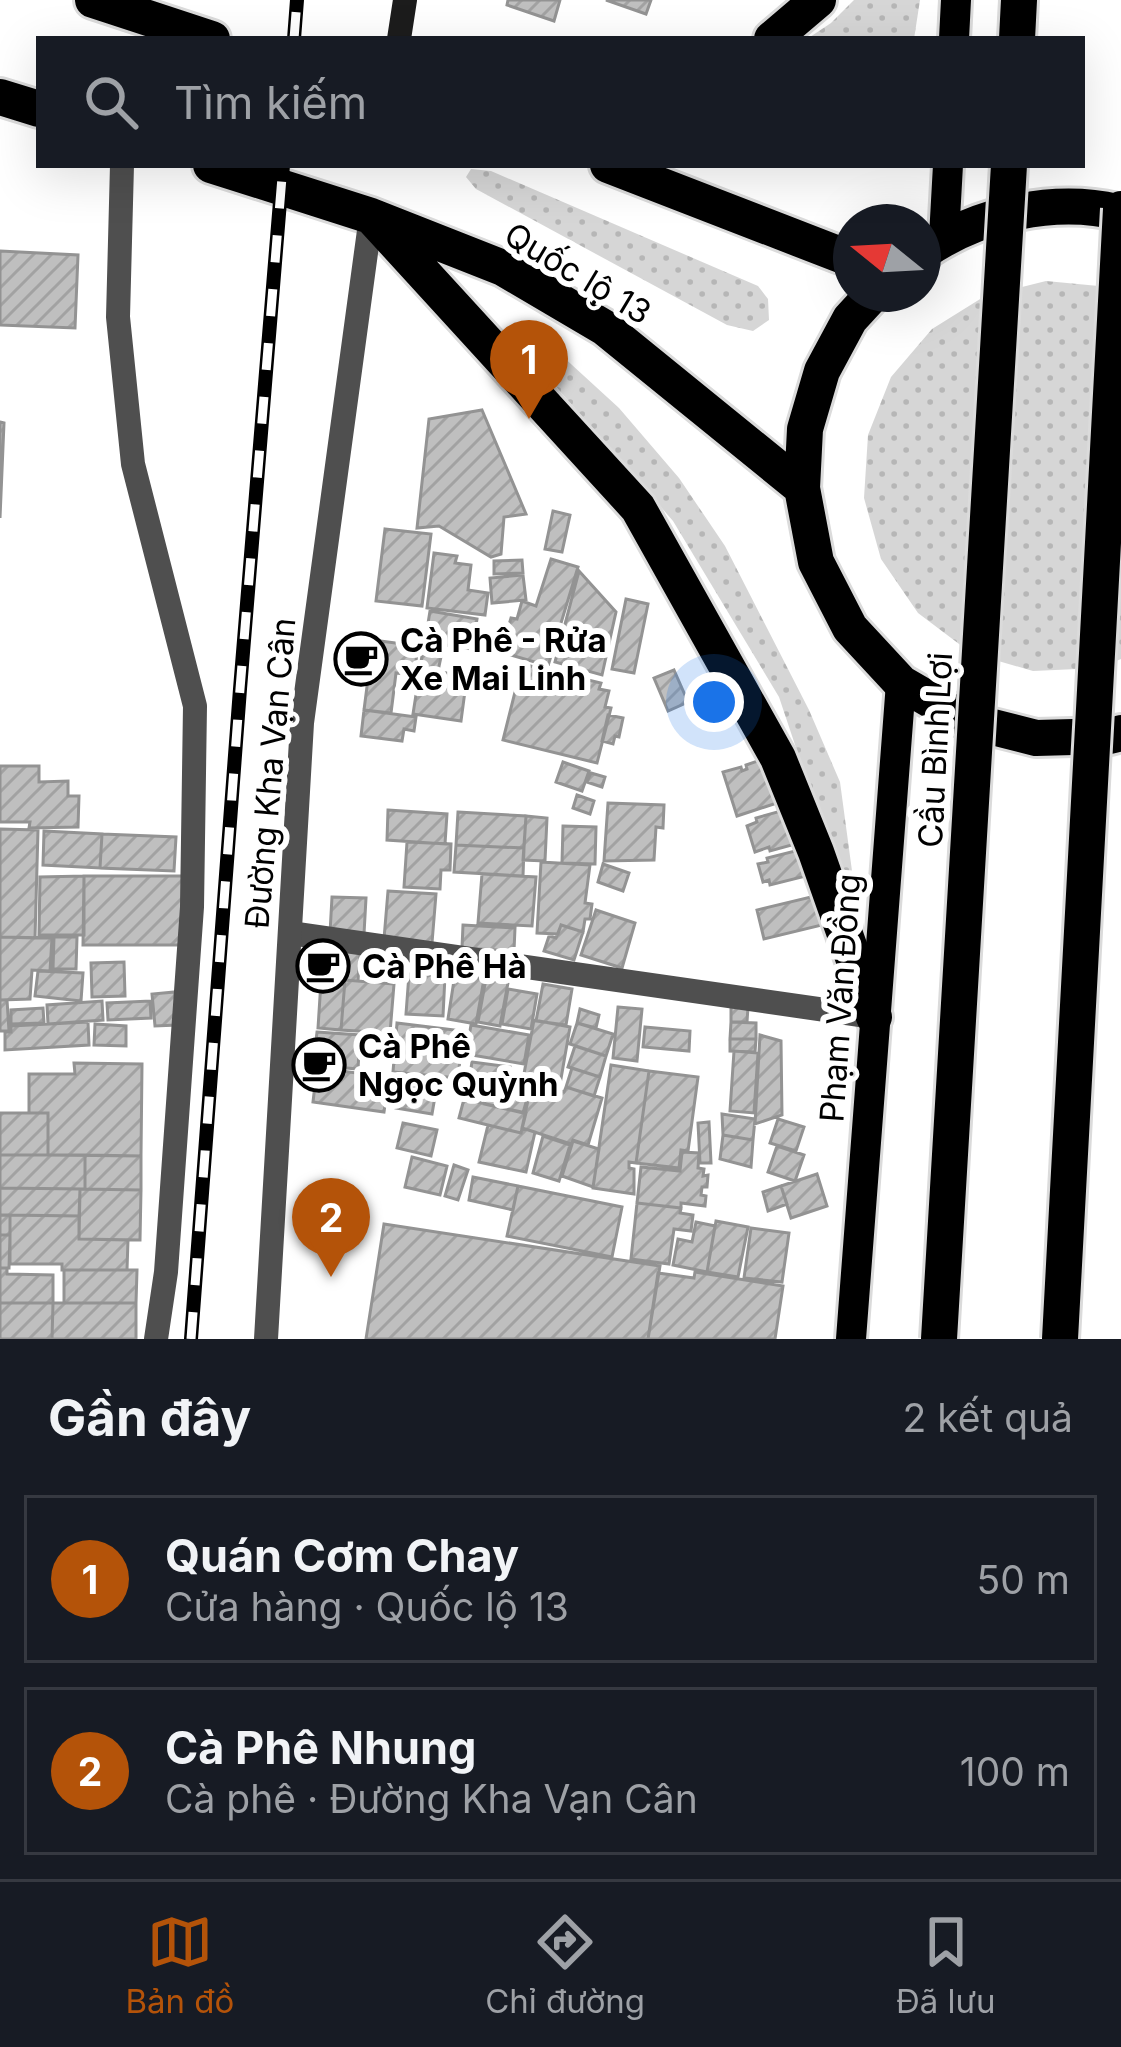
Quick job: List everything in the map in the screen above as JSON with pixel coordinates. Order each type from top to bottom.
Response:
[{"type":"highway","points":[[93,0],[203,36]]},
{"type":"highway","points":[[776,36],[818,0]]},
{"type":"highway","points":[[1017,36],[1019,0]]},
{"type":"highway","points":[[0,97],[36,108]]},
{"type":"highway","name":"Quốc lộ 13","points":[[220,168],[370,216],[503,268],[605,328],[802,488]]},
{"type":"highway","points":[[616,168],[833,253]]},
{"type":"highway","name":"Cầu Bình Lợi","points":[[939,1339],[1009,168]]},
{"type":"highway","points":[[941,242],[999,216],[1056,207],[1121,211],[1060,1339]]},
{"type":"highway","points":[[370,216],[638,508],[778,758],[874,1016]]},
{"type":"highway","points":[[856,312],[822,371],[805,428],[802,488],[816,562],[850,628],[901,683],[965,720],[1036,738],[1121,733]]},
{"type":"main road","points":[[954,36],[956,0]]},
{"type":"main road","points":[[941,205],[947,168]]},
{"type":"main road","name":"Phạm Văn Đồng","points":[[851,1329],[901,683]]},
{"type":"street","points":[[400,36],[405,0]]},
{"type":"street","points":[[122,168],[118,317],[133,464],[195,706],[192,908],[166,1272],[156,1339]]},
{"type":"street","name":"Đường Kha Vạn Cân","points":[[266,1339],[302,723],[370,216]]},
{"type":"street","points":[[290,933],[874,1016]]},
{"type":"shaded area","points":[[854,0],[920,0],[914,36],[812,36]]},
{"type":"shaded area","points":[[471,169],[491,171],[758,286],[768,299],[769,320],[753,331],[727,325],[476,189],[466,177]]},
{"type":"shaded area","points":[[1046,281],[1109,287],[1121,293],[1121,659],[1099,668],[1033,671],[971,653],[918,613],[881,559],[864,498],[868,435],[891,377],[932,329],[985,296]]},
{"type":"shaded area","points":[[515,322],[548,343],[619,408],[679,478],[725,546],[809,710],[840,782],[862,945],[779,697],[673,521],[551,381],[500,333]]},
{"type":"building","points":[[508,0],[560,0],[554,21],[507,5]]},
{"type":"building","points":[[606,0],[651,0],[646,14]]},
{"type":"building","points":[[0,251],[78,255],[75,328],[0,325]]},
{"type":"building","points":[[482,410],[526,514],[504,517],[501,554],[491,557],[439,526],[417,528],[429,419]]},
{"type":"building","points":[[0,422],[4,423],[0,518]]},
{"type":"building","points":[[553,511],[570,515],[562,552],[545,549]]},
{"type":"building","points":[[385,529],[431,534],[422,606],[376,601]]},
{"type":"building","points":[[434,553],[457,556],[455,563],[471,565],[468,590],[488,593],[485,615],[427,608]]},
{"type":"building","points":[[551,559],[578,567],[548,666],[501,652],[511,618],[517,619],[522,601],[536,606]]},
{"type":"building","points":[[522,560],[523,573],[494,574],[494,561]]},
{"type":"building","points":[[579,571],[616,612],[602,675],[555,662]]},
{"type":"building","points":[[523,575],[526,600],[492,603],[490,578]]},
{"type":"building","points":[[626,599],[648,604],[634,673],[612,669]]},
{"type":"building","points":[[430,611],[477,619],[472,649],[425,642]]},
{"type":"building","points":[[373,640],[418,646],[414,675],[396,673],[391,713],[364,710]]},
{"type":"building","points":[[423,649],[442,652],[438,671],[420,669]]},
{"type":"building","points":[[522,664],[601,683],[599,689],[609,691],[605,707],[611,708],[597,763],[503,740]]},
{"type":"building","points":[[420,669],[467,676],[461,721],[413,714]]},
{"type":"building","points":[[674,670],[688,702],[668,711],[654,678]]},
{"type":"building","points":[[364,710],[416,717],[414,731],[404,729],[402,741],[361,736]]},
{"type":"building","points":[[608,715],[623,718],[613,744],[602,741]]},
{"type":"building","points":[[769,757],[783,801],[737,816],[723,772],[741,767],[742,771]]},
{"type":"building","points":[[563,762],[589,771],[582,791],[556,782]]},
{"type":"building","points":[[0,766],[39,766],[39,782],[68,781],[68,796],[79,796],[78,827],[29,828],[30,822],[0,822]]},
{"type":"building","points":[[591,773],[605,777],[602,787],[587,782]]},
{"type":"building","points":[[577,795],[594,801],[590,814],[573,808]]},
{"type":"building","points":[[608,803],[664,805],[663,828],[656,827],[654,860],[604,861]]},
{"type":"building","points":[[788,809],[799,843],[755,852],[747,826],[757,822],[756,818]]},
{"type":"building","points":[[388,810],[447,814],[445,844],[387,840]]},
{"type":"building","points":[[458,812],[526,816],[524,848],[456,845]]},
{"type":"building","points":[[526,816],[547,818],[545,861],[523,860]]},
{"type":"building","points":[[563,826],[596,827],[595,864],[562,863]]},
{"type":"building","points":[[0,829],[38,830],[35,938],[0,937]]},
{"type":"building","points":[[44,831],[102,834],[100,868],[43,865]]},
{"type":"building","points":[[102,834],[176,837],[174,871],[100,868]]},
{"type":"building","points":[[407,842],[451,844],[450,870],[441,870],[440,889],[404,887]]},
{"type":"building","points":[[456,845],[524,848],[523,876],[454,872]]},
{"type":"building","points":[[799,850],[806,876],[770,885],[769,880],[763,882],[758,864]]},
{"type":"building","points":[[541,862],[590,865],[585,903],[592,904],[583,932],[561,925],[558,934],[537,933]]},
{"type":"building","points":[[603,864],[629,873],[623,891],[598,882]]},
{"type":"building","points":[[482,874],[536,877],[532,926],[478,923]]},
{"type":"building","points":[[84,876],[186,876],[186,945],[83,945]]},
{"type":"building","points":[[84,876],[84,935],[39,935],[40,877]]},
{"type":"building","points":[[388,891],[436,894],[432,943],[384,939]]},
{"type":"building","points":[[815,896],[822,925],[764,939],[757,910]]},
{"type":"building","points":[[332,897],[366,898],[364,934],[330,933]]},
{"type":"building","points":[[596,910],[635,923],[622,968],[581,955]]},
{"type":"building","points":[[463,925],[515,928],[514,951],[462,948]]},
{"type":"building","points":[[561,925],[583,932],[574,960],[544,951],[549,936],[556,938]]},
{"type":"building","points":[[0,937],[52,938],[50,971],[32,970],[30,999],[0,1000]]},
{"type":"building","points":[[54,937],[77,937],[76,969],[53,969]]},
{"type":"building","points":[[323,950],[360,952],[358,981],[345,980],[341,1030],[318,1028]]},
{"type":"building","points":[[124,962],[125,996],[92,997],[91,963]]},
{"type":"building","points":[[488,968],[510,972],[500,1026],[478,1022]]},
{"type":"building","points":[[38,971],[83,973],[81,1001],[35,996]]},
{"type":"building","points":[[409,974],[445,976],[443,1016],[406,1014]]},
{"type":"building","points":[[455,974],[484,979],[476,1024],[448,1019]]},
{"type":"building","points":[[345,980],[394,984],[390,1033],[341,1030]]},
{"type":"building","points":[[543,984],[572,989],[566,1025],[536,1021]]},
{"type":"building","points":[[508,989],[537,994],[531,1029],[502,1024]]},
{"type":"building","points":[[175,992],[177,1025],[155,1026],[152,994]]},
{"type":"building","points":[[0,1000],[7,1000],[9,1031],[0,1031]]},
{"type":"building","points":[[102,1001],[103,1020],[48,1024],[47,1005]]},
{"type":"building","points":[[150,1001],[151,1018],[108,1020],[107,1003]]},
{"type":"building","points":[[618,1007],[642,1009],[637,1061],[613,1058]]},
{"type":"building","points":[[731,1007],[748,1007],[747,1022],[731,1022]]},
{"type":"building","points":[[43,1008],[44,1023],[11,1024],[11,1010]]},
{"type":"building","points":[[580,1009],[599,1015],[596,1028],[577,1023]]},
{"type":"building","points":[[534,1020],[570,1027],[559,1090],[532,1082],[529,1092],[521,1090]]},
{"type":"building","points":[[88,1022],[89,1045],[5,1050],[5,1032],[11,1032],[11,1026]]},
{"type":"building","points":[[731,1022],[756,1023],[756,1039],[730,1039]]},
{"type":"building","points":[[397,1023],[463,1031],[458,1078],[393,1072]]},
{"type":"building","points":[[577,1023],[613,1034],[606,1056],[570,1044]]},
{"type":"building","points":[[95,1024],[126,1026],[126,1046],[94,1045]]},
{"type":"building","points":[[471,1025],[529,1035],[524,1064],[466,1054]]},
{"type":"building","points":[[645,1027],[690,1031],[689,1051],[643,1047]]},
{"type":"building","points":[[317,1032],[360,1035],[358,1069],[313,1065]]},
{"type":"building","points":[[760,1035],[781,1041],[782,1115],[755,1124]]},
{"type":"building","points":[[730,1039],[756,1039],[755,1052],[730,1051]]},
{"type":"building","points":[[575,1046],[606,1056],[600,1077],[568,1067]]},
{"type":"building","points":[[734,1051],[758,1053],[754,1113],[730,1111]]},
{"type":"building","points":[[472,1062],[510,1067],[508,1084],[469,1080]]},
{"type":"building","points":[[74,1063],[142,1064],[141,1156],[48,1155],[48,1113],[29,1113],[29,1074],[75,1074]]},
{"type":"building","points":[[611,1065],[649,1071],[636,1163],[629,1162],[634,1169],[634,1194],[593,1188]]},
{"type":"building","points":[[317,1068],[389,1077],[384,1112],[313,1102]]},
{"type":"building","points":[[572,1068],[600,1077],[594,1096],[566,1087]]},
{"type":"building","points":[[649,1071],[698,1077],[688,1151],[681,1150],[679,1168],[636,1163]]},
{"type":"building","points":[[401,1079],[437,1085],[432,1114],[396,1108]]},
{"type":"building","points":[[532,1082],[602,1098],[588,1145],[522,1128]]},
{"type":"building","points":[[491,1084],[529,1092],[523,1113],[484,1104]]},
{"type":"building","points":[[464,1099],[526,1113],[521,1133],[459,1118]]},
{"type":"building","points":[[0,1113],[48,1113],[48,1155],[0,1155]]},
{"type":"building","points":[[722,1114],[755,1119],[753,1140],[723,1135]]},
{"type":"building","points":[[778,1119],[804,1127],[796,1151],[770,1143]]},
{"type":"building","points":[[709,1122],[711,1163],[700,1163],[698,1123]]},
{"type":"building","points":[[403,1123],[437,1130],[431,1156],[397,1148]]},
{"type":"building","points":[[488,1125],[535,1132],[526,1172],[479,1162]]},
{"type":"building","points":[[723,1135],[753,1140],[751,1167],[720,1159]]},
{"type":"building","points":[[543,1136],[570,1145],[559,1181],[533,1173]]},
{"type":"building","points":[[573,1141],[599,1149],[593,1187],[562,1176]]},
{"type":"building","points":[[777,1146],[804,1155],[795,1181],[768,1172]]},
{"type":"building","points":[[682,1152],[699,1153],[698,1168],[704,1169],[703,1176],[708,1175],[701,1195],[706,1196],[705,1206],[637,1203],[641,1167],[680,1171]]},
{"type":"building","points":[[0,1155],[85,1155],[85,1189],[0,1188]]},
{"type":"building","points":[[85,1155],[141,1156],[141,1190],[85,1189]]},
{"type":"building","points":[[412,1157],[447,1166],[440,1195],[405,1187]]},
{"type":"building","points":[[454,1165],[468,1170],[458,1200],[445,1196]]},
{"type":"building","points":[[817,1174],[827,1206],[791,1218],[781,1186]]},
{"type":"building","points":[[473,1177],[518,1186],[513,1210],[469,1200]]},
{"type":"building","points":[[518,1186],[622,1207],[612,1257],[507,1236]]},
{"type":"building","points":[[781,1186],[787,1204],[768,1211],[763,1192]]},
{"type":"building","points":[[0,1188],[80,1189],[79,1216],[0,1215]]},
{"type":"building","points":[[80,1189],[141,1190],[140,1240],[79,1239]]},
{"type":"building","points":[[637,1203],[681,1208],[680,1213],[693,1215],[691,1231],[674,1229],[669,1264],[631,1259]]},
{"type":"building","points":[[0,1215],[10,1215],[10,1235],[0,1235]]},
{"type":"building","points":[[10,1215],[79,1216],[79,1239],[128,1240],[127,1270],[10,1264]]},
{"type":"building","points":[[716,1221],[748,1227],[738,1277],[707,1272]]},
{"type":"building","points":[[696,1222],[715,1226],[707,1272],[673,1265],[678,1239],[692,1242]]},
{"type":"building","points":[[384,1224],[660,1266],[648,1339],[366,1339]]},
{"type":"building","points":[[751,1228],[789,1233],[782,1282],[744,1278]]},
{"type":"building","points":[[0,1235],[10,1235],[9,1268],[0,1268]]},
{"type":"building","points":[[0,1268],[7,1268],[7,1274],[53,1275],[53,1303],[0,1303]]},
{"type":"building","points":[[64,1270],[137,1270],[136,1303],[64,1303]]},
{"type":"building","points":[[695,1272],[783,1286],[775,1339],[648,1339],[658,1273],[694,1278]]},
{"type":"building","points":[[0,1303],[53,1303],[52,1339],[0,1339]]},
{"type":"building","points":[[53,1303],[136,1303],[136,1339],[52,1339]]},
{"type":"railway","points":[[294,36],[297,0]]},
{"type":"railway","points":[[191,1339],[283,168]]},
{"type":"place","name":"Quán Cơm Chay","points":[[529,419]]},
{"type":"place","name":"Cà Phê - Rửa Xe Mai Linh","points":[[361,659]]},
{"type":"place","name":"Cà Phê Hà","points":[[323,966]]},
{"type":"place","name":"Cà Phê Ngọc Quỳnh","points":[[319,1065]]},
{"type":"place","name":"Cà Phê Nhung","points":[[331,1277]]}]
